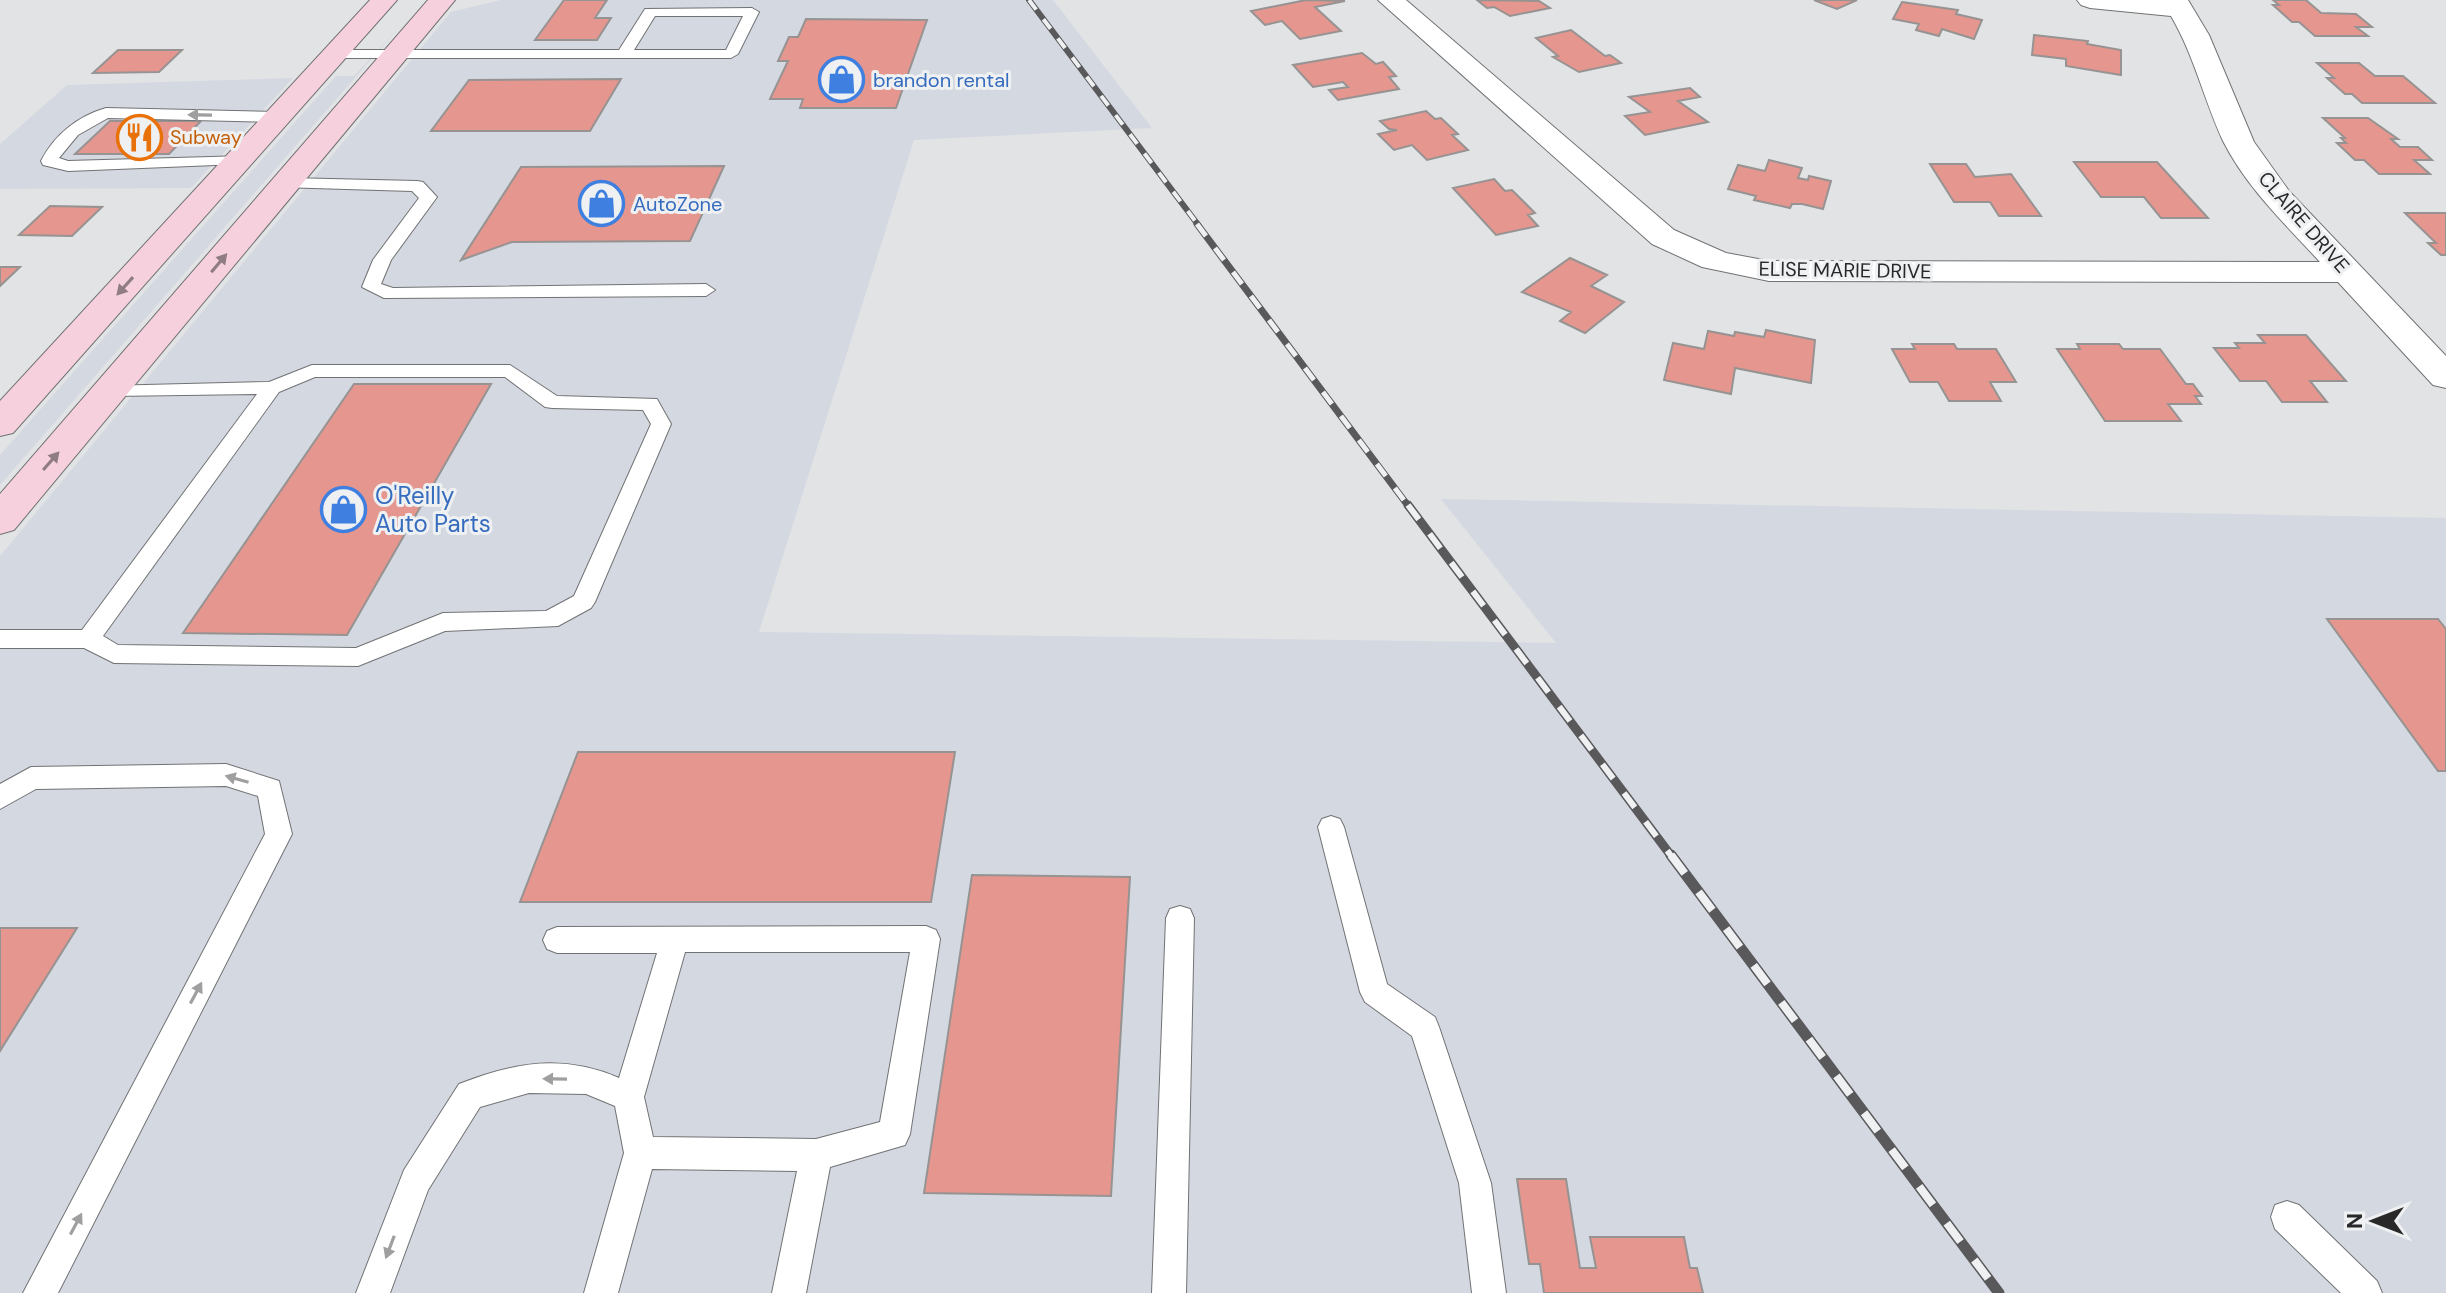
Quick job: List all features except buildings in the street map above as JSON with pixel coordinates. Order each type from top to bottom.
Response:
[{"type":"main road","points":[[0,424],[384,0]]},
{"type":"main road","points":[[0,520],[442,0]]},
{"type":"street","name":"ELISE MARIE DRIVE","points":[[1391,0],[1663,237],[1686,252],[1713,262],[1769,271],[2346,272]]},
{"type":"street","points":[[2090,0],[2178,4]]},
{"type":"street","name":"CLAIRE DRIVE","points":[[2178,4],[2196,35],[2239,143],[2278,198],[2446,377]]},
{"type":"lane","points":[[335,54],[396,54],[624,54],[731,54],[752,12],[650,12],[624,54]]},
{"type":"lane","points":[[240,159],[68,166],[49,161],[56,145],[88,120],[106,113],[278,117]]},
{"type":"lane","points":[[286,183],[417,186],[428,197],[382,260],[371,287],[391,294],[706,290]]},
{"type":"lane","points":[[0,639],[88,639],[114,654],[358,657],[443,622],[550,620],[583,602],[661,424],[650,404],[552,402],[510,371],[312,371],[272,388],[112,390]]},
{"type":"lane","points":[[88,639],[272,388]]},
{"type":"lane","points":[[0,798],[31,778],[226,775],[270,789],[279,834],[40,1293]]},
{"type":"lane","points":[[1331,827],[1375,992],[1424,1027],[1475,1183],[1489,1293]]},
{"type":"lane","points":[[1169,1293],[1180,918]]},
{"type":"lane","points":[[601,1293],[640,1153],[629,1097],[675,939]]},
{"type":"lane","points":[[557,940],[926,939],[894,1134],[816,1155],[640,1153]]},
{"type":"lane","points":[[373,1293],[415,1181],[470,1095],[529,1078],[587,1079],[629,1097]]},
{"type":"lane","points":[[789,1293],[816,1155]]},
{"type":"lane","points":[[2287,1217],[2365,1293]]},
{"type":"shaded area","points":[[501,0],[1053,0],[1152,128],[914,140],[759,632],[1556,643],[1441,499],[2446,518],[2446,1293],[0,1293],[0,556],[451,12]]},
{"type":"shaded area","points":[[400,26],[0,485],[0,455],[336,76],[354,76]]},
{"type":"shaded area","points":[[293,78],[191,188],[0,189],[0,144],[67,85]]},
{"type":"railway","points":[[1029,0],[1199,226]]},
{"type":"railway","points":[[1197,224],[1409,507]]},
{"type":"railway","points":[[1408,505],[1672,857]]},
{"type":"railway","points":[[1671,855],[1999,1293]]},
{"type":"place","name":"brandon rental","points":[[842,80]]},
{"type":"place","name":"Subway","points":[[139,137]]},
{"type":"place","name":"AutoZone","points":[[602,204]]},
{"type":"place","name":"O'Reilly Auto Parts","points":[[344,509]]}]
